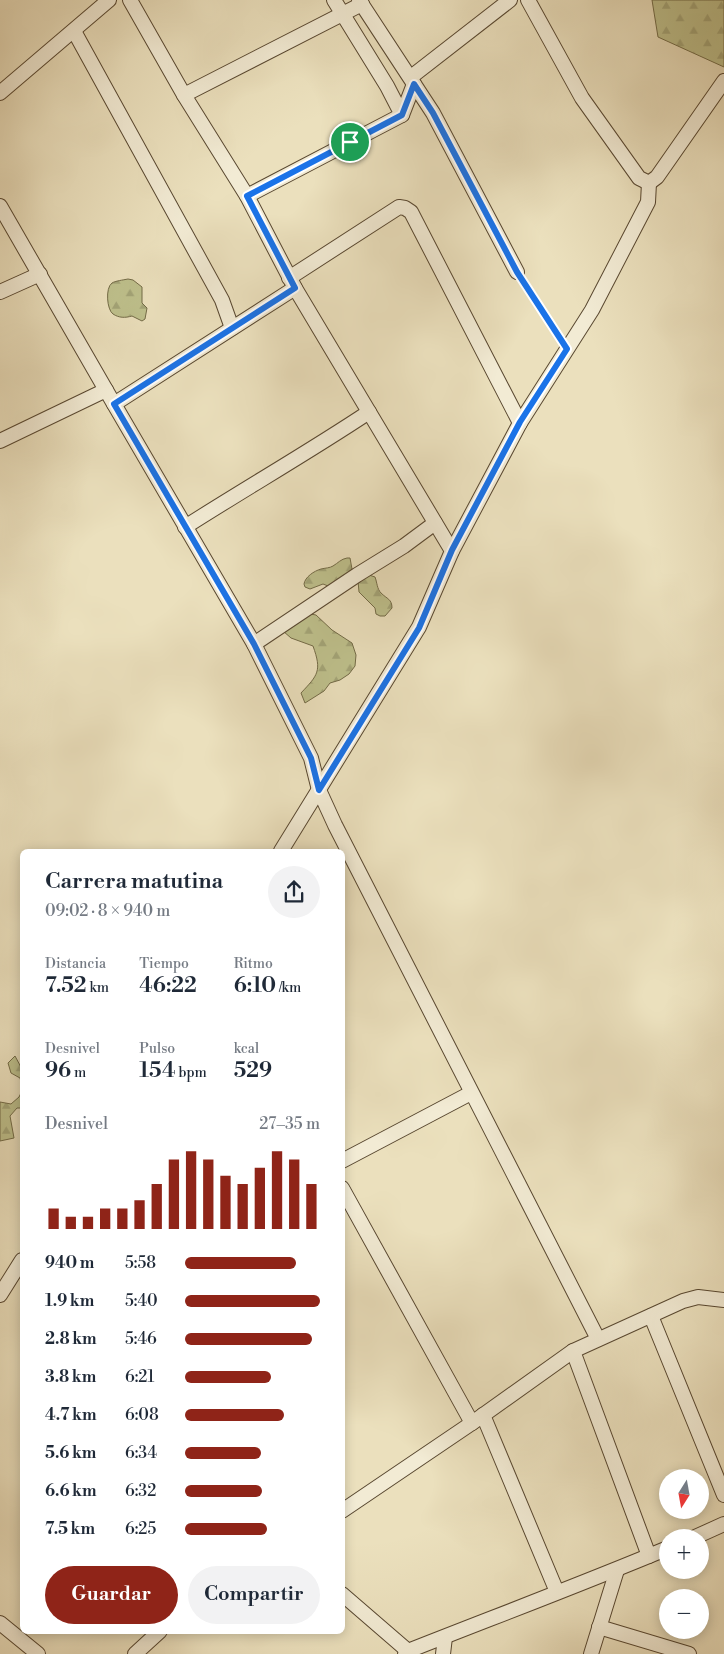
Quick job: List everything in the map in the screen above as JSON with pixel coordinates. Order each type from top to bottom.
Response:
[{"type":"street","points":[[0,93],[110,0]]},
{"type":"street","points":[[130,0],[184,94],[247,196],[292,283],[452,550]]},
{"type":"street","points":[[334,0],[387,86],[402,115]]},
{"type":"street","points":[[247,196],[402,115],[413,81],[510,0]]},
{"type":"street","points":[[528,0],[582,98],[639,178],[649,183]]},
{"type":"street","points":[[184,94],[343,13],[360,2],[433,113],[517,272]]},
{"type":"street","points":[[74,31],[222,300],[232,328]]},
{"type":"street","points":[[649,183],[657,177],[724,81]]},
{"type":"street","points":[[282,849],[419,628],[452,550],[520,422],[592,310],[648,202],[649,183]]},
{"type":"street","points":[[0,206],[254,644],[311,758],[319,790],[335,825],[598,1339]]},
{"type":"street","points":[[114,404],[232,328],[400,207],[406,208],[411,212],[520,422]]},
{"type":"street","points":[[0,292],[40,274]]},
{"type":"street","points":[[0,441],[106,390]]},
{"type":"street","points":[[185,526],[369,412]]},
{"type":"street","points":[[254,644],[404,546],[435,523]]},
{"type":"street","points":[[345,1159],[472,1093]]},
{"type":"street","points":[[345,1193],[478,1419],[557,1592]]},
{"type":"street","points":[[0,1295],[20,1263]]},
{"type":"street","points":[[345,1509],[478,1419],[573,1351],[698,1297],[724,1300]]},
{"type":"street","points":[[651,1316],[724,1495]]},
{"type":"street","points":[[573,1351],[650,1556]]},
{"type":"street","points":[[709,1531],[724,1524]]},
{"type":"street","points":[[345,1597],[406,1653],[659,1552]]},
{"type":"street","points":[[591,1654],[617,1570]]},
{"type":"street","points":[[0,1622],[38,1654]]},
{"type":"street","points":[[599,1627],[689,1654]]},
{"type":"street","points":[[135,1654],[157,1634]]},
{"type":"street","points":[[444,1654],[445,1637]]},
{"type":"path","points":[[517,272],[567,349]]},
{"type":"green space","points":[[652,0],[724,0],[724,67],[658,37]]},
{"type":"green space","points":[[133,280],[142,287],[142,303],[147,308],[145,319],[142,321],[132,316],[118,316],[113,314],[109,308],[108,289],[113,282]]},
{"type":"green space","points":[[350,558],[352,569],[350,581],[333,588],[323,584],[310,589],[305,587],[305,581],[313,573],[332,567]]},
{"type":"green space","points":[[366,574],[375,577],[380,591],[391,603],[392,608],[385,616],[376,614],[375,608],[359,592],[358,581]]},
{"type":"green space","points":[[305,613],[316,615],[332,630],[352,643],[356,655],[355,666],[349,674],[340,680],[330,683],[324,691],[305,703],[301,693],[317,672],[316,654],[313,646],[291,638],[283,631]]},
{"type":"green space","points":[[15,1056],[20,1065],[20,1078],[11,1073],[8,1063]]},
{"type":"green space","points":[[20,1095],[20,1108],[17,1108],[10,1116],[14,1138],[0,1141],[0,1102],[11,1104]]},
{"type":"route","points":[[414,84],[433,113],[517,272],[567,349],[520,422],[452,550],[419,628],[319,790],[311,758],[254,644],[114,404],[295,288],[247,196],[350,142],[402,115],[414,84]]}]
